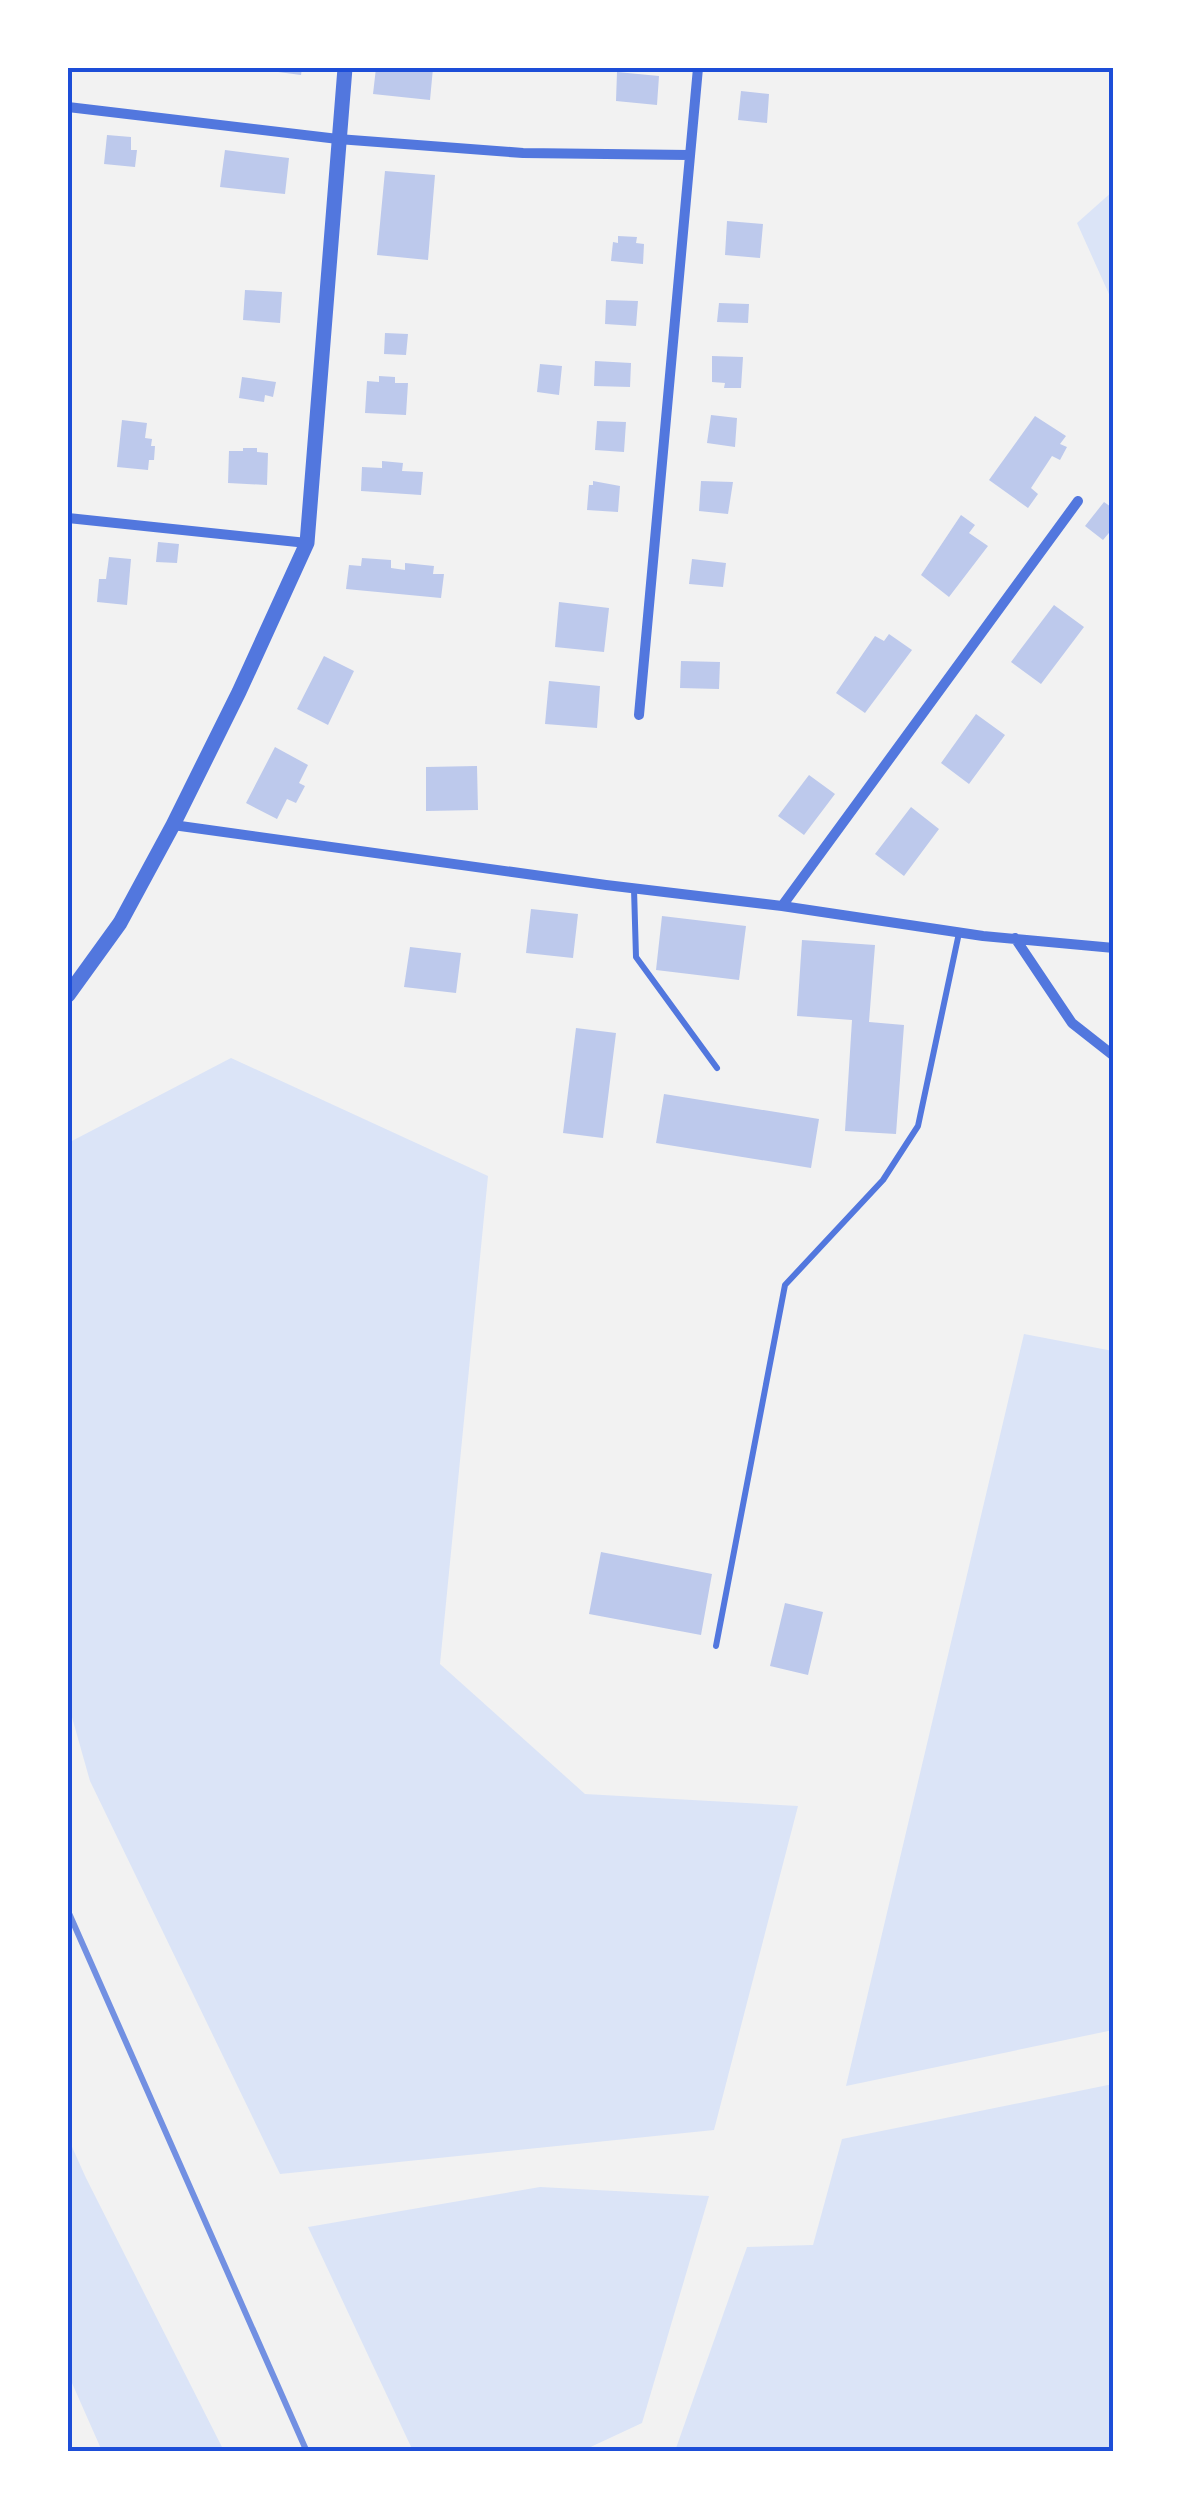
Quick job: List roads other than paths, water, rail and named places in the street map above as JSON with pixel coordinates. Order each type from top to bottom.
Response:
[{"type":"street","points":[[68,995],[120,923],[173,825],[307,542],[346,68]]},
{"type":"street","points":[[638,715],[698,68]]},
{"type":"street","points":[[68,107],[338,139],[523,153],[688,155]]},
{"type":"street","points":[[782,906],[1078,501]]},
{"type":"street","points":[[68,518],[307,542]]},
{"type":"street","points":[[173,825],[959,932],[1114,948]]},
{"type":"street","points":[[1015,938],[1072,1023],[1114,1056]]},
{"type":"lane","points":[[634,888],[636,957],[717,1068]]},
{"type":"lane","points":[[716,1646],[786,1285],[883,1180],[918,1126],[959,932]]},
{"type":"railway","points":[[68,1911],[307,2452]]}]
